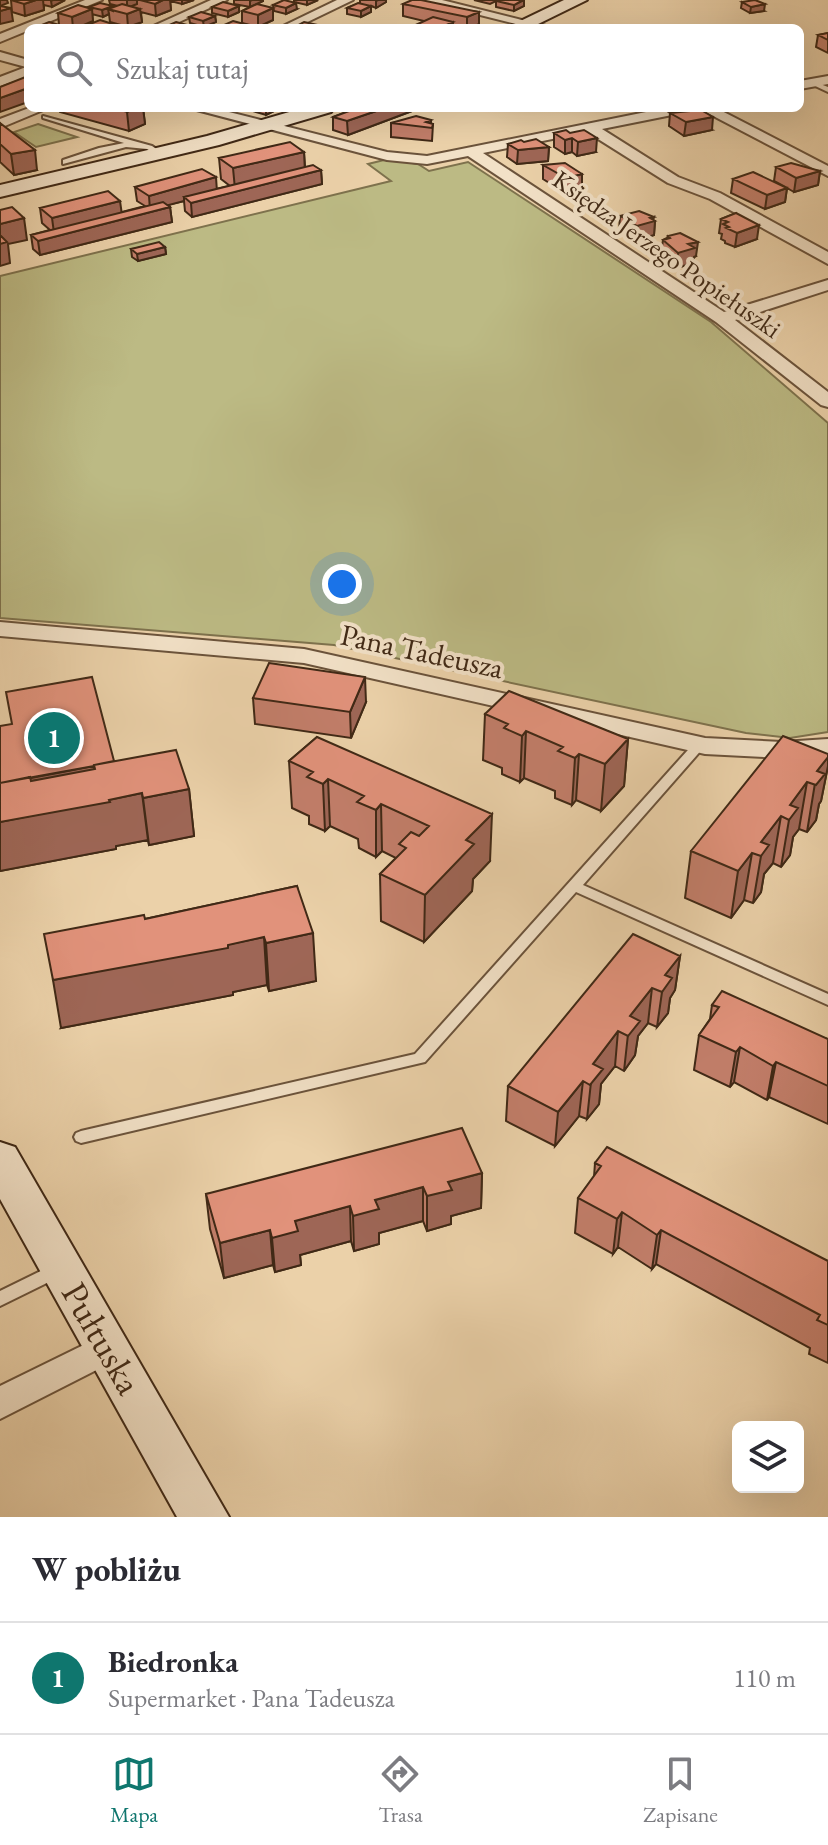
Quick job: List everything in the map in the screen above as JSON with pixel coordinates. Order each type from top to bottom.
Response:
[{"type":"street","points":[[35,24],[96,0]]},
{"type":"street","points":[[164,24],[221,0]]},
{"type":"street","points":[[294,24],[347,0]]},
{"type":"street","points":[[426,0],[514,24]]},
{"type":"street","points":[[525,24],[578,0]]},
{"type":"street","points":[[0,38],[24,28]]},
{"type":"street","points":[[0,56],[24,63]]},
{"type":"street","points":[[0,82],[24,73]]},
{"type":"street","points":[[806,84],[828,80]]},
{"type":"street","points":[[0,124],[43,112]]},
{"type":"street","points":[[212,112],[401,159],[427,160],[668,112]]},
{"type":"street","points":[[1,190],[160,154],[311,112]]},
{"type":"street","points":[[713,112],[828,172]]},
{"type":"street","points":[[590,128],[673,180],[715,196],[828,259]]},
{"type":"street","name":"Księdza Jerzego Popiełuszki","points":[[473,153],[722,318],[828,401]]},
{"type":"street","points":[[722,318],[828,285]]},
{"type":"street","name":"Pana Tadeusza","points":[[0,629],[304,656],[700,744],[782,750],[828,747]]},
{"type":"street","name":"Pułtuska","points":[[0,1159],[204,1517]]},
{"type":"street","points":[[0,1403],[108,1348]]},
{"type":"lane","points":[[806,84],[828,90]]},
{"type":"lane","points":[[43,112],[131,143],[148,145],[160,154]]},
{"type":"lane","points":[[66,162],[131,143]]},
{"type":"lane","points":[[81,1137],[420,1058],[700,744]]},
{"type":"lane","points":[[574,886],[828,1000]]},
{"type":"lane","points":[[0,1299],[62,1268]]},
{"type":"shaded area","points":[[38,124],[77,137],[36,147],[14,132]]},
{"type":"shaded area","points":[[388,159],[418,164],[429,171],[468,162],[711,322],[828,423],[828,732],[790,738],[746,733],[334,645],[0,618],[0,276],[391,181],[368,164]]},
{"type":"building","points":[[11,0],[36,0],[24,4]]},
{"type":"building","points":[[140,0],[163,0],[155,4]]},
{"type":"building","points":[[284,0],[296,3],[286,8],[273,5]]},
{"type":"building","points":[[412,0],[479,12],[467,17],[403,4]]},
{"type":"building","points":[[497,0],[523,0],[514,5]]},
{"type":"building","points":[[755,0],[765,4],[751,7],[742,2]]},
{"type":"building","points":[[223,2],[239,6],[228,11],[212,7]]},
{"type":"building","points":[[100,3],[113,6],[102,10],[89,7]]},
{"type":"building","points":[[358,3],[371,6],[361,11],[347,8]]},
{"type":"building","points":[[122,4],[140,9],[127,14],[108,9]]},
{"type":"building","points":[[257,4],[273,8],[258,15],[242,11]]},
{"type":"building","points":[[78,5],[92,9],[72,17],[58,13]]},
{"type":"building","points":[[201,12],[215,16],[203,21],[189,17]]},
{"type":"building","points":[[433,17],[453,22],[449,24],[418,24]]},
{"type":"building","points":[[100,20],[113,24],[90,24]]},
{"type":"building","points":[[24,78],[24,89],[0,98],[0,87]]},
{"type":"building","points":[[346,112],[373,112],[347,121],[333,117]]},
{"type":"building","points":[[704,112],[713,117],[686,122],[670,113]]},
{"type":"building","points":[[416,116],[431,120],[426,122],[433,124],[432,128],[391,123]]},
{"type":"building","points":[[0,123],[35,150],[11,154],[0,144]]},
{"type":"building","points":[[566,130],[570,133],[584,130],[597,138],[578,142],[572,138],[565,140],[554,133]]},
{"type":"building","points":[[536,139],[549,147],[518,150],[508,144],[521,140]]},
{"type":"building","points":[[290,142],[304,152],[233,168],[219,158]]},
{"type":"building","points":[[565,163],[582,174],[566,178],[543,165]]},
{"type":"building","points":[[791,163],[820,171],[796,178],[776,167]]},
{"type":"building","points":[[313,165],[321,170],[191,203],[184,197]]},
{"type":"building","points":[[202,169],[216,177],[149,196],[135,187]]},
{"type":"building","points":[[753,172],[787,188],[767,195],[733,179]]},
{"type":"building","points":[[108,191],[120,201],[52,218],[40,208]]},
{"type":"building","points":[[163,202],[170,207],[38,241],[31,235]]},
{"type":"building","points":[[12,207],[24,218],[0,224],[0,210]]},
{"type":"building","points":[[639,211],[654,217],[650,218],[655,221],[637,226],[620,216]]},
{"type":"building","points":[[736,213],[759,225],[737,233],[726,228],[729,227],[723,224],[728,222],[721,219]]},
{"type":"building","points":[[680,233],[698,242],[688,244],[695,248],[678,253],[663,240]]},
{"type":"building","points":[[159,242],[165,247],[137,254],[131,249]]},
{"type":"building","points":[[269,663],[365,677],[350,712],[253,698]]},
{"type":"building","points":[[92,677],[114,761],[0,783],[0,726],[12,724],[6,692]]},
{"type":"building","points":[[509,691],[628,739],[605,764],[579,754],[575,758],[558,751],[563,747],[526,731],[522,736],[504,728],[508,724],[485,714]]},
{"type":"building","points":[[783,736],[828,754],[817,771],[825,774],[816,785],[807,782],[790,805],[798,808],[789,820],[781,816],[761,842],[769,845],[761,856],[752,853],[738,871],[691,851]]},
{"type":"building","points":[[317,737],[492,814],[466,840],[474,844],[425,895],[380,874],[406,848],[399,844],[411,832],[419,836],[429,826],[381,804],[376,810],[357,802],[364,796],[328,779],[323,784],[307,777],[313,772],[289,761]]},
{"type":"building","points":[[176,750],[189,789],[143,798],[142,793],[110,802],[0,822],[0,783],[30,777],[31,781],[95,769],[94,765]]},
{"type":"building","points":[[297,886],[313,933],[266,943],[264,937],[228,945],[228,948],[53,980],[44,934],[144,915],[145,919]]},
{"type":"building","points":[[633,934],[680,956],[665,975],[672,978],[662,992],[652,988],[630,1016],[640,1021],[628,1036],[618,1031],[593,1064],[603,1069],[590,1085],[583,1081],[558,1112],[508,1086]]},
{"type":"building","points":[[722,991],[828,1039],[828,1086],[776,1062],[773,1066],[740,1047],[736,1052],[699,1035],[719,1007],[712,1005]]},
{"type":"building","points":[[462,1128],[482,1173],[448,1182],[452,1190],[427,1196],[423,1187],[375,1200],[379,1209],[353,1216],[350,1206],[295,1221],[298,1231],[272,1238],[270,1230],[220,1243],[206,1194]]},
{"type":"building","points":[[607,1147],[828,1261],[828,1325],[817,1320],[820,1315],[661,1230],[657,1235],[622,1212],[617,1219],[578,1198],[601,1166],[595,1163]]},
{"type":"place","name":"Biedronka","points":[[54,738]]}]
